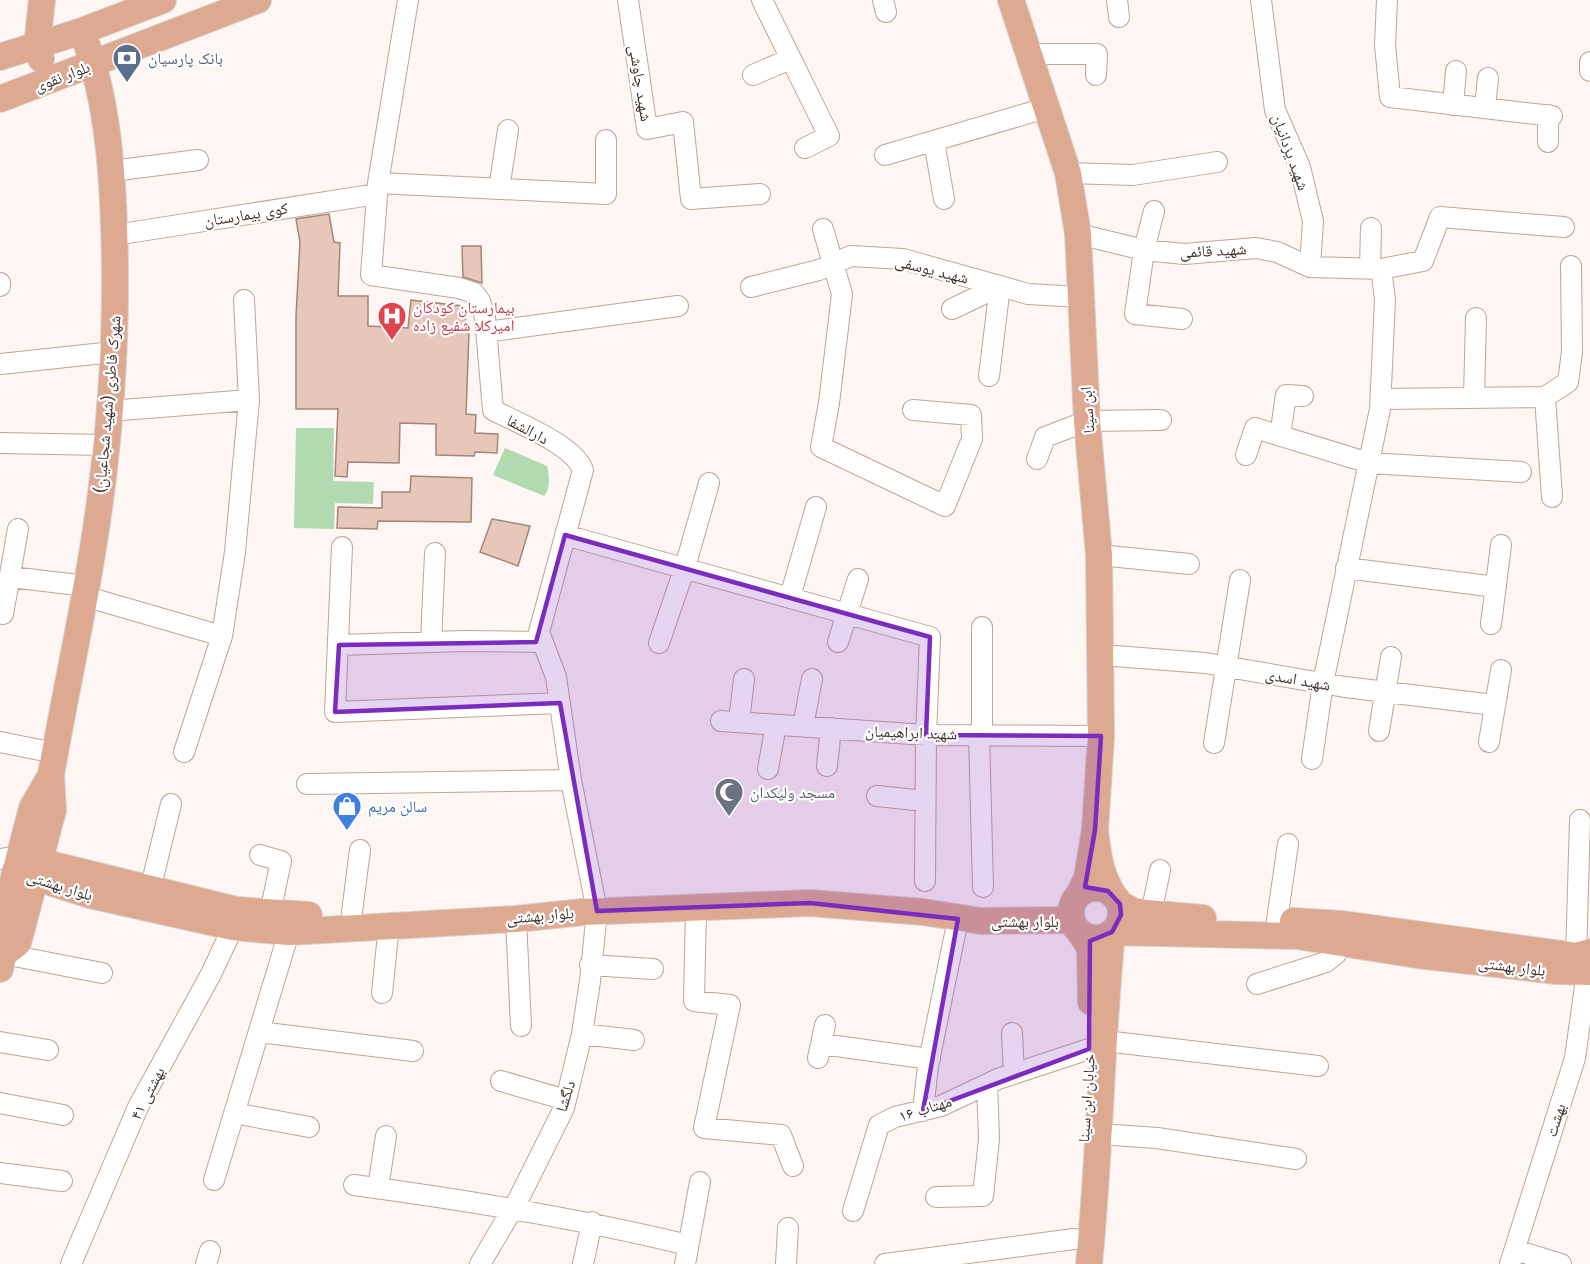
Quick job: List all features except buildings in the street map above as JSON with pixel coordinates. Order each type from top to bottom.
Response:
[{"type":"main road","points":[[42,0],[37,46],[48,81]]},
{"type":"main road","points":[[0,57],[82,32],[163,0]]},
{"type":"main road","name":"بلوار نقوی","points":[[0,99],[258,0]]},
{"type":"main road","name":"ابن سینا","points":[[1011,0],[1068,173],[1078,234],[1087,421],[1099,555],[1102,655],[1101,736],[1095,830]]},
{"type":"main road","name":"شهرک فاطری (شهید شجاعیان)","points":[[1,950],[18,943],[19,865],[53,810],[53,764],[93,547],[109,411],[116,291],[112,171],[95,64],[82,32]]},
{"type":"main road","points":[[1076,913],[1093,939],[1112,932],[1120,922],[1117,900],[1102,877],[1099,867],[1095,830]]},
{"type":"main road","points":[[1076,913],[1087,878],[1095,830]]},
{"type":"main road","name":"بلوار بهشتی","points":[[19,865],[150,890],[237,910],[270,913],[315,915],[800,897],[924,898],[970,907],[1076,913]]},
{"type":"main road","name":"بلوار بهشتی","points":[[19,865],[90,895],[233,927],[289,932],[516,919],[595,903],[696,909],[800,897],[923,912],[958,919],[1076,913]]},
{"type":"main road","points":[[1076,913],[1093,888],[1108,891],[1117,900]]},
{"type":"main road","name":"بلوار بهشتی","points":[[1117,900],[1135,912],[1277,920],[1340,933],[1586,963]]},
{"type":"main road","name":"خیابان ابن سینا","points":[[1076,913],[1090,948],[1099,994]]},
{"type":"main road","name":"بلوار بهشتی","points":[[1112,932],[1297,936],[1340,933]]},
{"type":"main road","name":"خیابان ابن سینا","points":[[1089,1264],[1100,1134],[1097,1045],[1099,994],[1112,932]]},
{"type":"main road","name":"خیابان ابن سینا","points":[[1071,1264],[1084,1133],[1097,1045]]},
{"type":"street","name":"دارالشفا","points":[[408,0],[378,189],[371,275],[459,288],[474,293],[480,301],[486,332],[493,410],[569,450],[579,460],[583,470],[539,632],[556,678],[595,903]]},
{"type":"street","name":"شهید چاوشی","points":[[628,0],[647,129],[683,122],[691,199],[760,194]]},
{"type":"street","points":[[762,0],[829,135],[805,148]]},
{"type":"street","name":"شهید یزدانیان","points":[[1261,0],[1275,111],[1300,167],[1313,221],[1310,267]]},
{"type":"street","points":[[1386,0],[1385,45],[1390,97],[1550,115],[1548,142]]},
{"type":"street","points":[[1029,54],[1097,54],[1096,75]]},
{"type":"street","points":[[753,75],[790,59]]},
{"type":"street","points":[[1590,62],[1590,71]]},
{"type":"street","points":[[1452,105],[1456,71]]},
{"type":"street","points":[[1485,108],[1488,78]]},
{"type":"street","points":[[885,155],[1047,108]]},
{"type":"street","points":[[499,189],[508,130]]},
{"type":"street","name":"کوی بیمارستان","points":[[114,235],[378,189],[499,189],[606,194],[606,140]]},
{"type":"street","points":[[934,141],[944,199]]},
{"type":"street","points":[[112,171],[198,160]]},
{"type":"street","points":[[1068,173],[1133,175],[1217,162]]},
{"type":"street","points":[[1154,211],[1144,250],[1135,314],[1182,319]]},
{"type":"street","name":"شهید قائمی","points":[[1078,234],[1144,250],[1184,254],[1256,248],[1277,252],[1310,267],[1376,268],[1423,261],[1440,217],[1564,227]]},
{"type":"street","points":[[1312,759],[1323,683],[1381,399],[1385,299],[1376,268],[1371,228]]},
{"type":"street","points":[[823,230],[842,294],[829,403],[821,447],[945,506],[972,439],[971,415],[913,410]]},
{"type":"street","name":"شهید یوسفی","points":[[751,287],[819,270],[851,256],[903,259],[1028,294],[1080,297]]},
{"type":"street","points":[[1381,399],[1545,397],[1568,382],[1581,352],[1571,266]]},
{"type":"street","points":[[952,309],[1000,286]]},
{"type":"street","points":[[989,376],[1000,286]]},
{"type":"street","points":[[183,752],[222,636],[235,552],[249,400],[244,300]]},
{"type":"street","points":[[486,332],[678,306]]},
{"type":"street","points":[[1474,398],[1476,318]]},
{"type":"street","points":[[0,364],[113,352]]},
{"type":"street","points":[[1280,436],[1286,394],[1303,396]]},
{"type":"street","points":[[1545,397],[1552,498]]},
{"type":"street","points":[[109,411],[249,400]]},
{"type":"street","points":[[1037,459],[1045,437],[1087,421],[1161,420]]},
{"type":"street","points":[[1246,454],[1256,428],[1369,463],[1521,472]]},
{"type":"street","points":[[0,443],[105,445]]},
{"type":"street","points":[[659,643],[710,483]]},
{"type":"street","points":[[790,597],[816,507]]},
{"type":"street","points":[[3,614],[18,529]]},
{"type":"street","points":[[565,535],[930,637],[926,735],[925,881]]},
{"type":"street","points":[[1491,624],[1501,544]]},
{"type":"street","points":[[342,547],[335,712],[560,703]]},
{"type":"street","points":[[431,642],[435,554]]},
{"type":"street","points":[[1099,555],[1189,564]]},
{"type":"street","points":[[1346,568],[1496,587]]},
{"type":"street","points":[[11,577],[85,591],[222,636]]},
{"type":"street","points":[[838,642],[858,579]]},
{"type":"street","points":[[1214,743],[1240,580]]},
{"type":"street","points":[[982,627],[980,734],[983,887]]},
{"type":"street","points":[[339,645],[543,642]]},
{"type":"street","name":"شهید اسدی","points":[[1102,655],[1226,666],[1323,683],[1494,705]]},
{"type":"street","points":[[1378,731],[1391,657]]},
{"type":"street","points":[[1489,742],[1501,670]]},
{"type":"street","name":"شهید ابراهیمیان","points":[[744,679],[730,721],[926,735],[1101,736]]},
{"type":"street","points":[[803,726],[812,679]]},
{"type":"street","points":[[768,769],[776,724]]},
{"type":"street","points":[[827,766],[831,728]]},
{"type":"street","points":[[0,742],[53,764]]},
{"type":"street","points":[[307,784],[572,780]]},
{"type":"street","points":[[877,796],[925,801]]},
{"type":"street","points":[[150,890],[171,804]]},
{"type":"street","name":"بهشت","points":[[1512,1257],[1582,1060],[1586,963],[1580,820]]},
{"type":"street","points":[[1277,920],[1288,844]]},
{"type":"street","points":[[351,912],[360,850]]},
{"type":"street","points":[[260,855],[281,861],[270,913]]},
{"type":"street","points":[[1151,914],[1160,870]]},
{"type":"street","name":"دلگشا","points":[[480,1264],[513,1208],[566,1100],[582,1035],[595,903]]},
{"type":"street","points":[[696,909],[694,1001],[730,1005],[704,1128],[781,1135],[793,1166]]},
{"type":"street","points":[[516,919],[521,1026]]},
{"type":"street","points":[[923,1111],[930,1059],[958,919]]},
{"type":"street","points":[[382,993],[389,925]]},
{"type":"street","name":"بهشتی ۴۱","points":[[71,1264],[138,1107],[211,974],[233,927]]},
{"type":"street","points":[[214,1180],[289,932]]},
{"type":"street","points":[[1257,984],[1326,962],[1336,954],[1340,933]]},
{"type":"street","points":[[1,950],[102,973]]},
{"type":"street","points":[[590,965],[653,969]]},
{"type":"street","points":[[259,1032],[413,1051]]},
{"type":"street","points":[[1012,1034],[1014,1074]]},
{"type":"street","points":[[582,1035],[634,1040]]},
{"type":"street","points":[[0,1042],[48,1050]]},
{"type":"street","points":[[822,1042],[930,1059]]},
{"type":"street","points":[[1097,1045],[1318,1066]]},
{"type":"street","name":"مهتاب ۱۶","points":[[853,1211],[879,1125],[895,1117],[941,1106],[987,1084],[1097,1045]]},
{"type":"street","points":[[501,1081],[566,1100]]},
{"type":"street","points":[[936,1197],[983,1196],[989,1139],[987,1084]]},
{"type":"street","points":[[0,1103],[63,1115]]},
{"type":"street","points":[[234,1113],[309,1127]]},
{"type":"street","points":[[1100,1134],[1157,1138],[1296,1159]]},
{"type":"street","points":[[378,1188],[386,1136]]},
{"type":"street","points":[[0,1173],[62,1181]]},
{"type":"street","points":[[354,1185],[592,1222],[687,1255],[700,1182]]},
{"type":"street","points":[[583,1264],[592,1222]]},
{"type":"street","points":[[786,1264],[788,1228]]},
{"type":"street","points":[[885,1264],[1074,1239]]},
{"type":"street","points":[[1512,1257],[1561,1264]]},
{"type":"highlighted area","points":[[565,535],[930,637],[926,735],[1101,736],[1095,830],[1085,887],[1108,891],[1120,904],[1121,915],[1112,932],[1090,941],[1089,1049],[923,1111],[958,919],[810,903],[597,911],[560,703],[335,712],[339,645],[536,642]]},
{"type":"green space","points":[[296,428],[334,428],[333,481],[374,482],[373,504],[335,503],[334,529],[294,528]]},
{"type":"green space","points":[[505,448],[547,466],[549,485],[544,496],[493,475]]},
{"type":"place","name":"بانک پارسیان","points":[[127,84]]},
{"type":"place","name":"بیمارستان کودکان امیرکلا شفیع زاده","points":[[392,342]]},
{"type":"place","name":"مسجد ولیکدان","points":[[729,818]]},
{"type":"place","name":"سالن مریم","points":[[347,832]]}]
